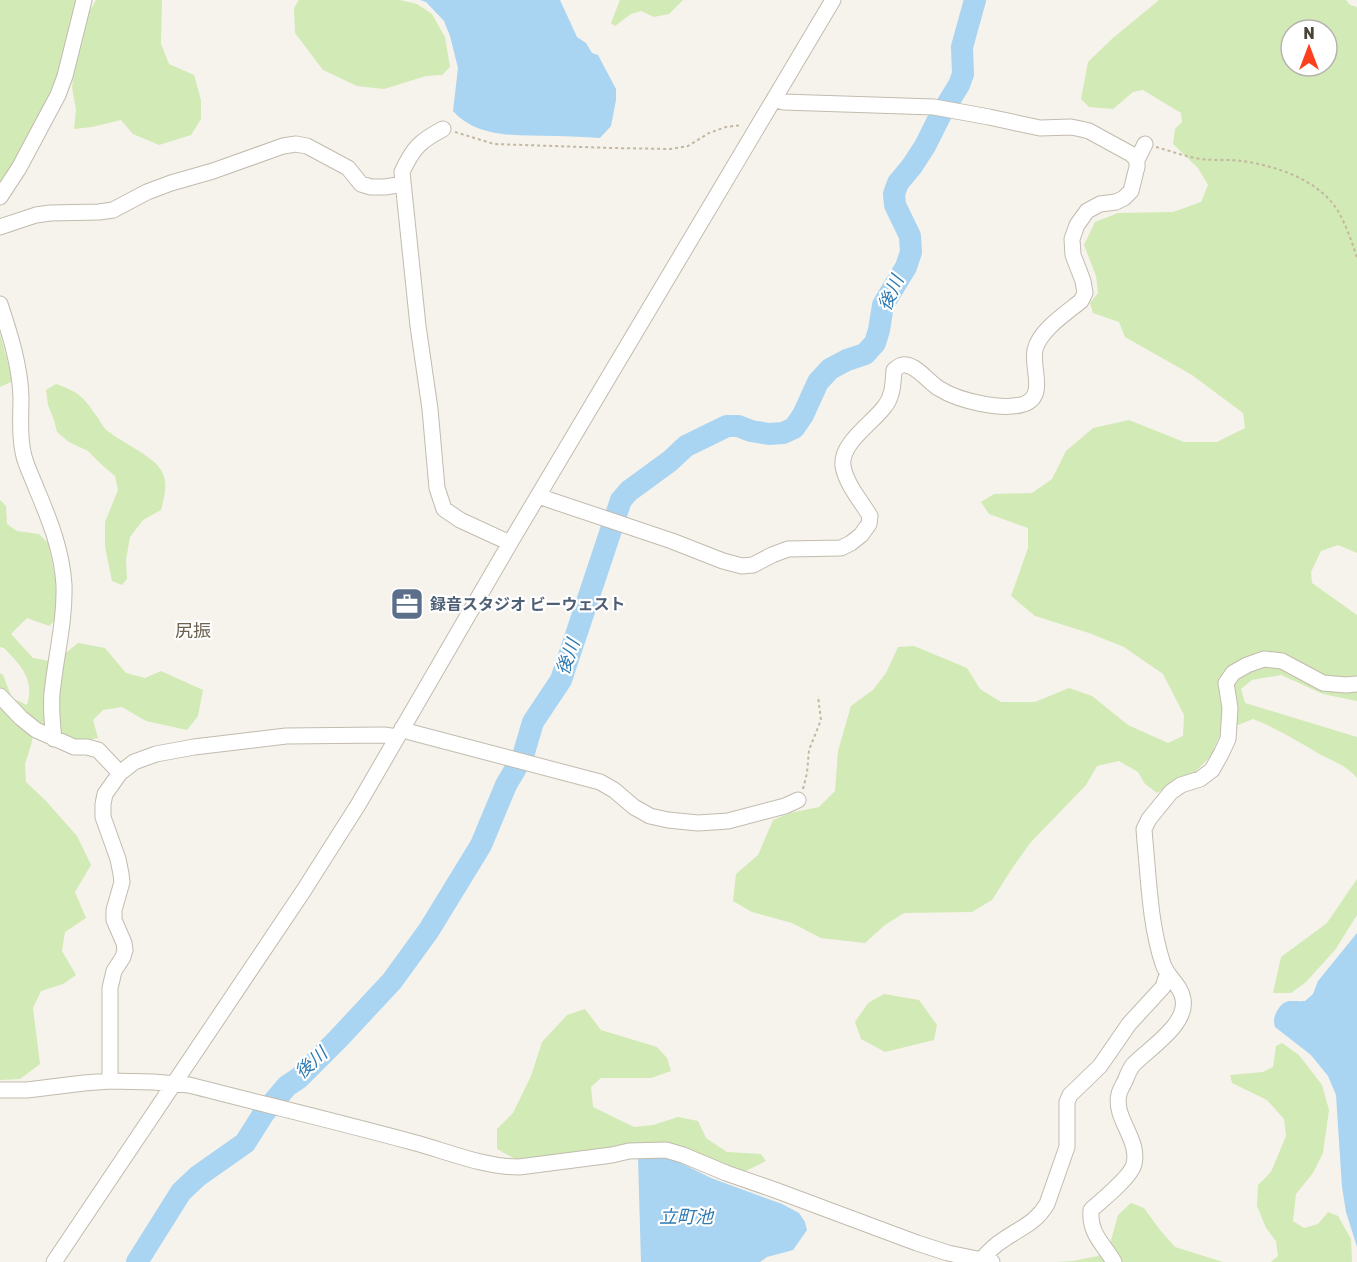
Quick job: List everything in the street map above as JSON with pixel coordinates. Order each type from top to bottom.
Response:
[{"type":"street","points":[[0,197],[19,168],[58,95],[84,0]]},
{"type":"street","points":[[54,1262],[358,805],[510,543],[833,0]]},
{"type":"street","points":[[774,99],[783,102],[945,109],[1040,128],[1071,127],[1089,131],[1131,154],[1137,160]]},
{"type":"street","points":[[443,129],[426,138],[410,154],[402,172],[437,488],[444,509],[460,520],[510,543]]},
{"type":"street","points":[[0,227],[36,215],[113,210],[147,192],[171,183],[283,146],[296,144],[307,146],[348,168],[361,184],[385,187],[403,184]]},
{"type":"street","points":[[538,496],[742,566],[753,565],[788,549],[841,548],[851,543],[869,524],[870,516],[847,479],[843,466],[843,455],[886,406],[892,394],[894,370],[899,366],[907,365],[916,369],[939,389],[962,399],[986,405],[1016,406],[1027,403],[1037,389],[1034,351],[1039,338],[1081,301],[1085,293],[1073,255],[1072,239],[1077,225],[1088,211],[1100,204],[1116,202],[1131,191],[1137,160],[1145,144]]},
{"type":"street","points":[[0,304],[18,370],[21,397],[20,434],[23,454],[54,532],[64,583],[63,625],[52,687],[54,739]]},
{"type":"street","points":[[1114,1262],[1093,1230],[1091,1210],[1129,1173],[1134,1164],[1134,1148],[1118,1102],[1119,1093],[1132,1066],[1171,1030],[1182,1012],[1183,999],[1175,982],[1167,975],[1156,938],[1144,829],[1149,819],[1171,792],[1181,785],[1200,779],[1212,770],[1228,739],[1230,708],[1226,683],[1233,673],[1264,659],[1282,661],[1323,683],[1357,684]]},
{"type":"street","points":[[0,696],[36,730],[74,747],[98,750],[120,773]]},
{"type":"street","points":[[110,1081],[110,988],[114,971],[125,950],[114,920],[114,910],[122,882],[121,874],[103,817],[103,804],[105,794],[120,773],[134,762],[156,754],[286,736],[374,735],[410,732],[600,782],[650,816],[668,820],[698,823],[728,821],[785,806],[798,800]]},
{"type":"street","points":[[0,1090],[27,1090],[110,1081],[189,1085],[504,1167],[612,1155],[628,1151],[666,1150],[918,1243],[948,1253],[987,1261],[1002,1240],[1032,1222],[1042,1213],[1067,1146],[1067,1102],[1070,1095],[1100,1066],[1129,1024],[1163,987],[1167,975]]},
{"type":"path","points":[[443,129],[494,144],[670,149],[688,146],[726,127],[739,125],[757,128]]},
{"type":"path","points":[[1145,144],[1200,159],[1243,161],[1268,166],[1304,181],[1323,193],[1337,211],[1357,258]]},
{"type":"path","points":[[798,800],[803,792],[807,773],[808,750],[821,720],[818,696]]},
{"type":"green space","points":[[0,0],[79,0],[54,90],[24,149],[0,185]]},
{"type":"green space","points":[[96,0],[162,0],[161,44],[169,64],[194,75],[201,100],[201,119],[191,135],[159,145],[133,134],[121,120],[74,129],[76,110],[72,87],[77,49],[88,14]]},
{"type":"green space","points":[[299,0],[400,0],[417,4],[432,14],[445,37],[450,67],[442,75],[426,76],[384,89],[357,86],[323,70],[295,33],[294,8]]},
{"type":"green space","points":[[620,0],[683,0],[669,14],[654,17],[641,11],[631,14],[615,26],[611,23]]},
{"type":"green space","points":[[1159,0],[1346,0],[1350,5],[1357,7],[1357,553],[1338,545],[1321,551],[1311,572],[1312,583],[1357,615],[1357,701],[1323,694],[1281,675],[1252,680],[1241,689],[1245,703],[1357,737],[1357,778],[1349,770],[1253,719],[1221,732],[1211,756],[1194,773],[1157,793],[1145,784],[1138,772],[1119,761],[1097,766],[1086,785],[1031,842],[992,900],[972,912],[904,913],[885,925],[865,943],[821,938],[792,923],[752,912],[733,901],[736,874],[758,855],[773,820],[790,813],[819,807],[835,791],[838,751],[851,706],[873,690],[886,673],[898,647],[914,646],[967,668],[980,689],[1001,702],[1035,702],[1069,688],[1092,696],[1128,725],[1168,743],[1183,736],[1184,715],[1163,674],[1124,647],[1035,616],[1011,596],[1028,548],[1028,528],[989,514],[981,502],[994,494],[1032,493],[1052,479],[1066,451],[1093,428],[1129,420],[1184,442],[1217,442],[1245,428],[1243,413],[1192,375],[1125,337],[1119,322],[1093,313],[1090,303],[1098,293],[1096,276],[1084,245],[1095,222],[1118,213],[1173,212],[1201,202],[1208,185],[1198,168],[1173,144],[1175,129],[1182,122],[1181,113],[1143,90],[1133,92],[1113,109],[1089,107],[1081,99],[1088,62]]},
{"type":"green space","points":[[0,334],[13,381],[0,387]]},
{"type":"green space","points":[[56,384],[81,396],[106,429],[157,465],[165,480],[161,510],[143,520],[130,537],[126,560],[127,579],[122,585],[112,581],[105,547],[105,522],[118,490],[115,476],[88,451],[69,442],[57,432],[48,405],[46,390]]},
{"type":"green space","points":[[0,500],[6,506],[7,524],[17,531],[39,534],[48,543],[60,616],[49,626],[27,618],[11,634],[33,658],[55,662],[78,643],[105,648],[126,673],[145,678],[161,671],[203,690],[198,716],[187,730],[146,721],[122,707],[103,710],[93,720],[98,738],[80,742],[33,736],[25,764],[26,782],[77,836],[91,865],[75,892],[86,918],[65,932],[62,951],[76,975],[63,984],[41,991],[33,1008],[40,1064],[20,1079],[0,1080],[0,673],[3,675],[12,698],[27,705],[29,688],[28,680],[21,667],[4,648],[0,647]]},
{"type":"green space","points":[[1357,879],[1357,915],[1335,950],[1306,982],[1291,993],[1273,993],[1281,957],[1327,923]]},
{"type":"green space","points":[[884,994],[919,1000],[937,1025],[934,1040],[885,1052],[861,1039],[855,1022],[868,1003]]},
{"type":"green space","points":[[585,1009],[601,1030],[657,1047],[667,1058],[671,1071],[651,1078],[601,1078],[591,1087],[593,1107],[634,1127],[653,1125],[678,1117],[698,1121],[706,1138],[727,1152],[761,1154],[766,1161],[746,1171],[719,1164],[685,1148],[597,1151],[515,1159],[497,1149],[497,1129],[513,1113],[531,1076],[542,1042],[567,1015]]},
{"type":"green space","points":[[1282,1043],[1299,1055],[1322,1085],[1329,1110],[1323,1153],[1313,1173],[1296,1194],[1293,1221],[1304,1228],[1318,1224],[1328,1212],[1338,1216],[1351,1239],[1352,1262],[1271,1262],[1278,1256],[1276,1241],[1266,1228],[1257,1206],[1258,1185],[1271,1172],[1286,1136],[1284,1119],[1267,1100],[1232,1083],[1230,1075],[1263,1072],[1273,1067],[1276,1046]]},
{"type":"green space","points":[[1131,1203],[1144,1208],[1175,1247],[1223,1262],[1056,1262],[1098,1256],[1110,1244],[1118,1215]]},
{"type":"water","points":[[420,0],[560,0],[577,37],[586,43],[592,53],[598,55],[616,89],[611,126],[600,138],[527,136],[487,131],[463,120],[453,111],[458,68],[450,36],[444,21],[426,2]]},
{"type":"water","points":[[1357,933],[1357,1247],[1346,1212],[1342,1187],[1336,1095],[1328,1076],[1311,1055],[1275,1027],[1274,1020],[1283,1004],[1289,1001],[1305,1001],[1313,994],[1318,981]]},
{"type":"water","name":"立町池","points":[[657,1157],[675,1160],[711,1178],[782,1204],[799,1213],[807,1230],[793,1250],[767,1257],[760,1262],[641,1262],[638,1158]]},
{"type":"waterway","name":"後川","points":[[137,1262],[181,1192],[198,1176],[245,1143],[264,1113],[287,1086],[299,1078],[392,981],[429,930],[481,845],[506,785],[523,756],[533,722],[561,680],[621,500],[629,491],[670,461],[686,446],[727,426],[738,426],[769,434],[783,433],[794,428],[803,415],[818,382],[830,369],[865,354],[875,343],[883,305],[906,267],[911,252],[910,236],[895,205],[894,194],[898,183],[925,146],[959,85],[963,74],[962,47],[975,0]]},
{"type":"place","name":"録音スタジオ ビーウェスト","points":[[407,604]]},
{"type":"district","name":"尻振","points":[[193,631]]}]
